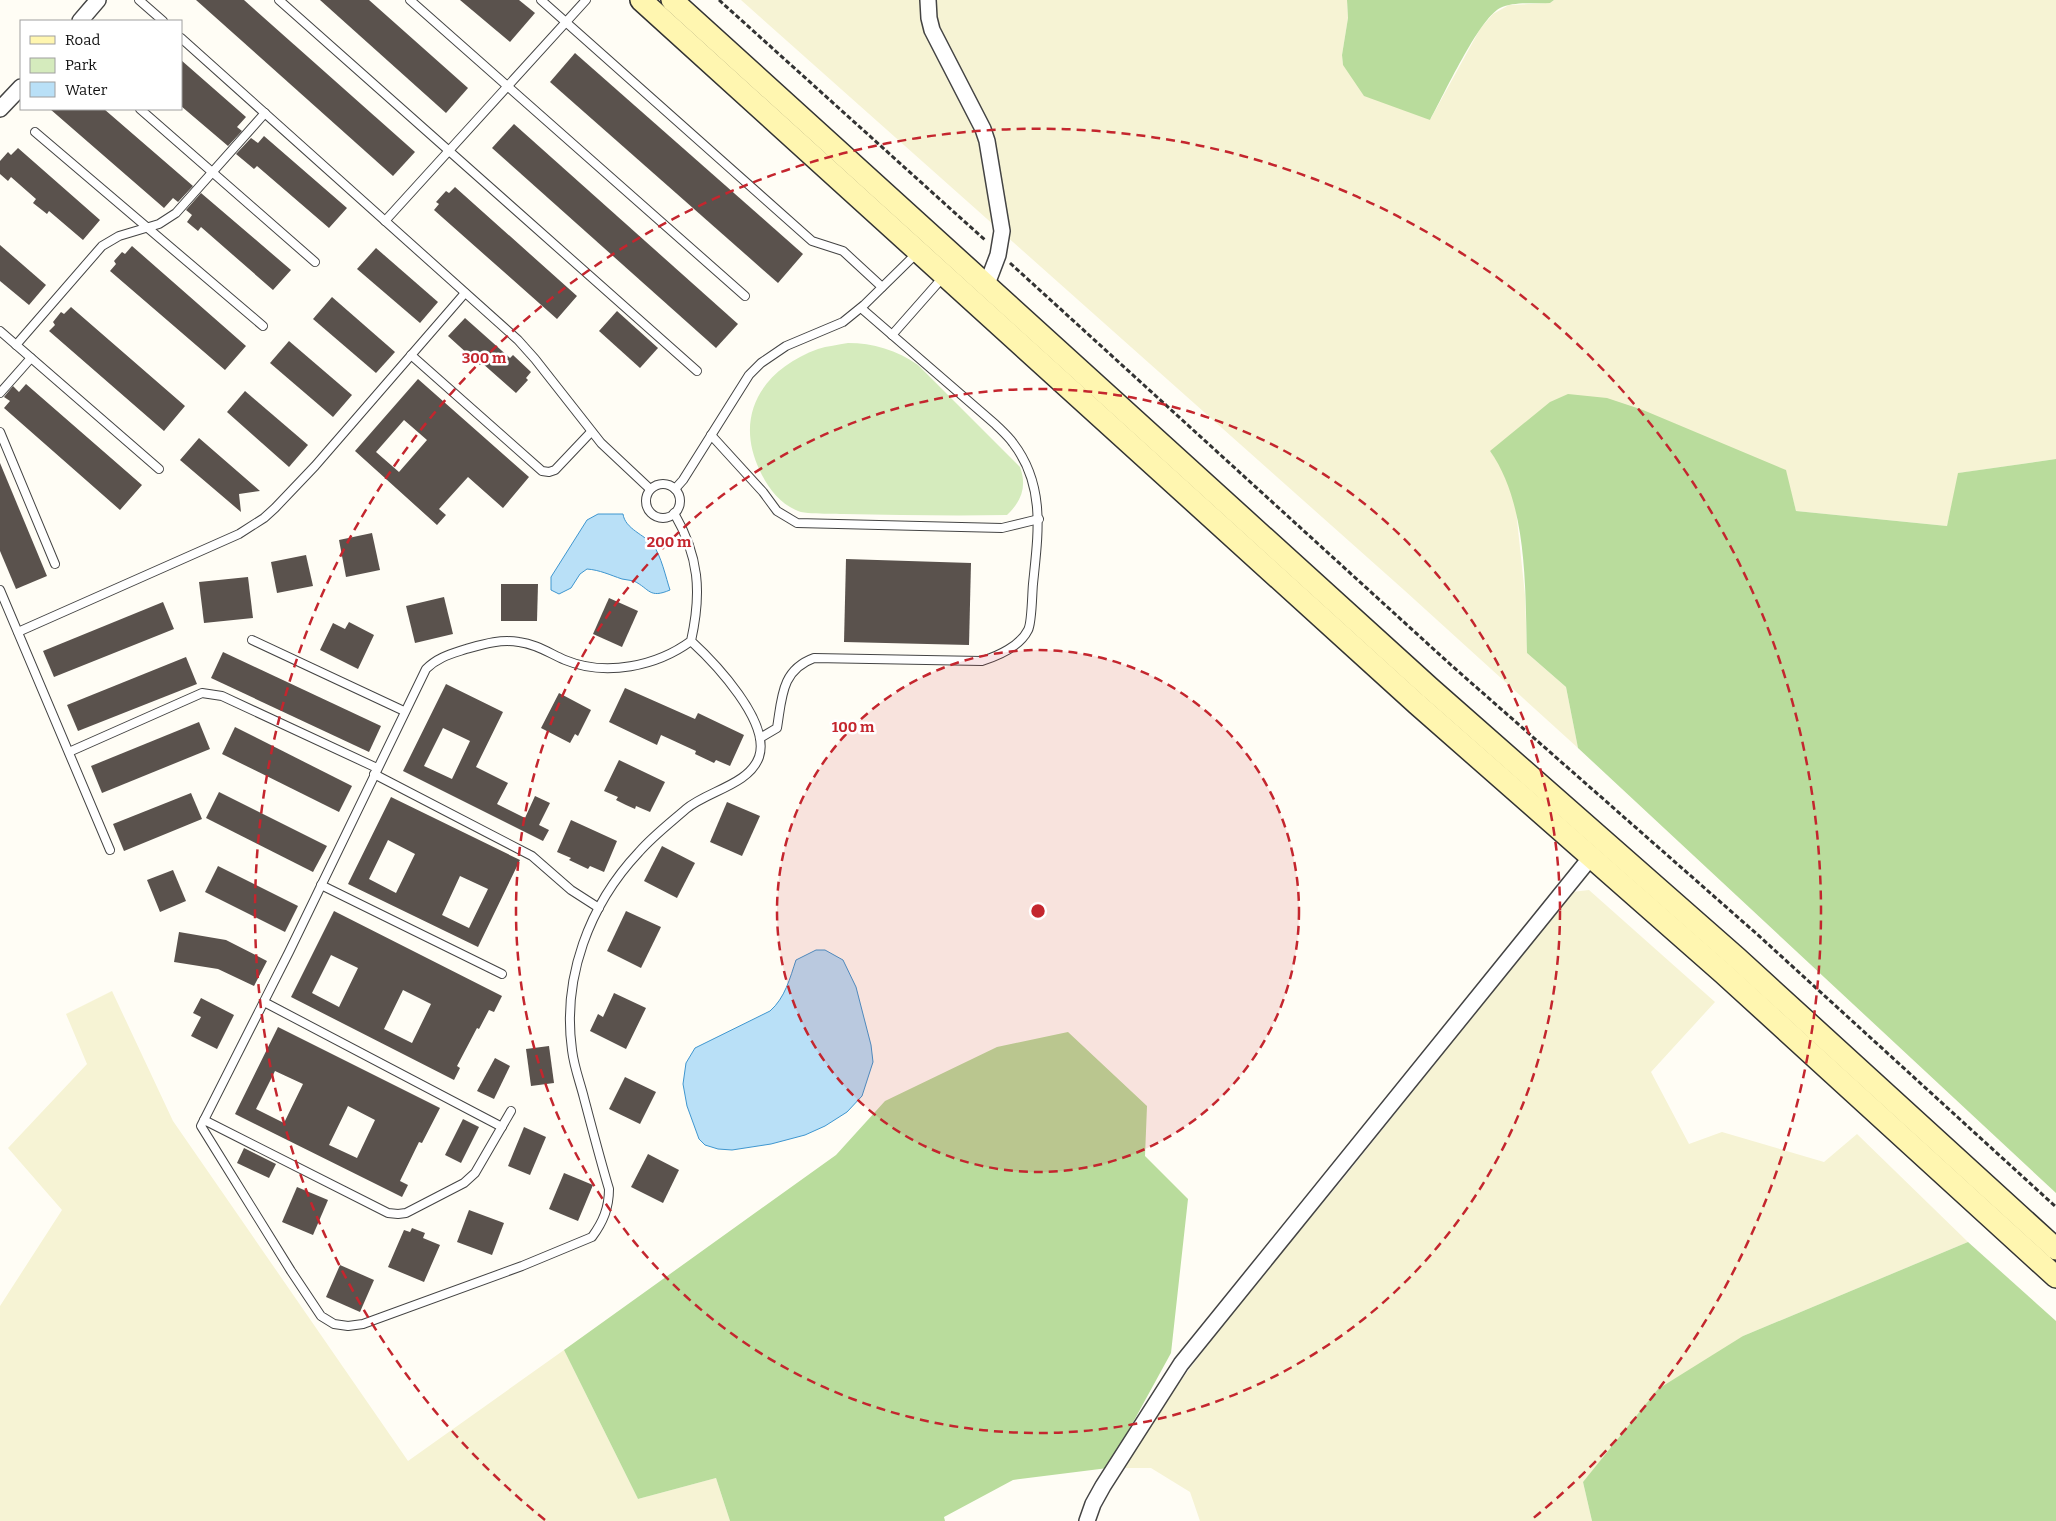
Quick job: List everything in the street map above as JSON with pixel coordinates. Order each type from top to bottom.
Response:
[{"type":"main road","points":[[641,0],[945,274],[1416,704],[1730,980],[2056,1278]]},
{"type":"main road","points":[[672,0],[1430,688],[1737,958],[2056,1250]]},
{"type":"street","points":[[81,20],[98,0]]},
{"type":"street","points":[[928,0],[932,30],[987,141],[1001,220],[999,252],[987,284]]},
{"type":"street","points":[[0,109],[20,88]]},
{"type":"street","points":[[1087,1521],[1093,1504],[1180,1364],[1591,857]]},
{"type":"lane","points":[[140,0],[162,20]]},
{"type":"lane","points":[[280,0],[697,371]]},
{"type":"lane","points":[[410,0],[746,296]]},
{"type":"lane","points":[[541,0],[812,242],[843,251],[882,287]]},
{"type":"lane","points":[[385,221],[586,0]]},
{"type":"lane","points":[[182,39],[518,340],[535,358],[591,432],[619,462],[650,489]]},
{"type":"lane","points":[[141,110],[315,262]]},
{"type":"lane","points":[[16,345],[102,246],[119,236],[159,224],[176,213],[265,113]]},
{"type":"lane","points":[[35,132],[263,326]]},
{"type":"lane","points":[[675,489],[683,480],[749,375],[761,363],[792,342],[844,322],[861,308],[919,251]]},
{"type":"lane","points":[[892,335],[945,274]]},
{"type":"lane","points":[[18,632],[251,527],[275,508],[315,466],[465,293]]},
{"type":"lane","points":[[760,738],[777,728],[783,692],[791,674],[805,661],[814,658],[982,661],[995,657],[1016,644],[1029,629],[1039,520],[1031,476],[1013,443],[995,424],[861,308]]},
{"type":"lane","points":[[0,331],[159,469]]},
{"type":"lane","points":[[411,355],[542,471],[549,472],[555,470],[591,432]]},
{"type":"lane","points":[[0,393],[31,358]]},
{"type":"lane","points":[[0,432],[55,564]]},
{"type":"lane","points":[[711,435],[777,510],[796,524],[1002,528],[1039,520]]},
{"type":"lane","points":[[663,484],[675,489],[680,501],[674,513],[668,517],[661,517],[649,511],[646,499],[650,489],[663,484]]},
{"type":"lane","points":[[674,513],[690,544],[697,576],[698,606],[691,641],[668,656],[640,665],[607,668],[566,660],[544,649],[521,642],[504,641],[488,643],[442,656],[421,676],[264,1002],[201,1126],[321,1316],[334,1324],[348,1326],[363,1324],[522,1266],[592,1237],[604,1217],[609,1199],[608,1189],[574,1058],[570,1031],[570,1008],[577,962],[584,939],[599,908],[620,874],[657,834],[691,804],[745,776],[754,766],[760,753],[760,738],[733,686],[716,665],[691,641]]},
{"type":"lane","points":[[0,590],[110,850]]},
{"type":"lane","points":[[252,640],[404,711]]},
{"type":"lane","points":[[69,752],[202,693],[222,696],[376,771],[532,856],[571,890],[599,908]]},
{"type":"lane","points":[[321,885],[502,974]]},
{"type":"lane","points":[[264,1002],[502,1127]]},
{"type":"lane","points":[[204,1120],[388,1213],[398,1214],[406,1212],[464,1183],[475,1173],[511,1111]]},
{"type":"path","points":[[719,0],[999,252],[1451,665],[1758,935],[2056,1208]]},
{"type":"shaded area","points":[[741,0],[1347,0],[1348,18],[1342,55],[1343,65],[1430,120],[1480,29],[1493,14],[1509,5],[1550,3],[1554,0],[2056,0],[2056,459],[1959,473],[1947,526],[1796,511],[1785,470],[1767,464],[1490,451],[1501,466],[1515,501],[1525,595],[1527,653],[1566,687],[1578,748],[1404,590]]},
{"type":"shaded area","points":[[1589,890],[1715,1002],[1651,1072],[1689,1144],[1722,1132],[1824,1162],[1857,1134],[1968,1242],[1743,1336],[1583,1482],[1592,1521],[1200,1521],[1190,1492],[1151,1468],[1121,1468],[1158,1411],[1236,1307],[1342,1180],[1572,892]]},
{"type":"shaded area","points":[[112,991],[173,1121],[408,1461],[564,1350],[638,1499],[716,1478],[730,1521],[0,1521],[0,1306],[62,1210],[8,1148],[87,1064],[66,1014]]},
{"type":"green space","points":[[1347,0],[1554,0],[1550,3],[1506,6],[1491,15],[1472,42],[1430,120],[1364,96],[1343,65],[1342,55],[1348,18]]},
{"type":"green space","points":[[848,343],[867,344],[884,348],[902,355],[918,365],[1020,467],[1023,481],[1022,493],[1020,499],[1007,515],[808,513],[792,508],[775,495],[763,477],[752,451],[750,431],[752,413],[758,396],[768,382],[782,369],[799,358],[821,348]]},
{"type":"green space","points":[[1568,394],[1607,398],[1643,410],[1786,470],[1796,511],[1947,526],[1958,473],[2056,459],[2056,1193],[1578,748],[1566,687],[1527,653],[1526,602],[1518,521],[1512,496],[1502,472],[1490,451],[1550,402]]},
{"type":"green space","points":[[1068,1032],[1147,1106],[1145,1156],[1188,1199],[1171,1353],[1108,1468],[1013,1480],[944,1517],[945,1521],[730,1521],[716,1478],[638,1499],[564,1350],[836,1155],[885,1101],[997,1047]]},
{"type":"green space","points":[[1968,1242],[2056,1321],[2056,1521],[1592,1521],[1583,1482],[1658,1389],[1743,1336]]},
{"type":"water","points":[[598,514],[623,514],[627,524],[653,545],[661,560],[670,590],[658,594],[650,592],[634,581],[587,569],[580,574],[571,588],[559,594],[551,590],[551,577],[587,520]]},
{"type":"water","points":[[816,950],[825,950],[843,960],[856,987],[871,1045],[873,1062],[862,1096],[847,1112],[825,1126],[805,1135],[771,1144],[732,1150],[718,1149],[705,1145],[699,1139],[687,1106],[683,1084],[686,1063],[695,1048],[770,1011],[780,1000],[796,960]]},
{"type":"building","points":[[196,0],[244,0],[415,152],[393,176]]},
{"type":"building","points":[[320,0],[369,0],[468,88],[446,113]]},
{"type":"building","points":[[460,0],[519,0],[535,13],[510,42]]},
{"type":"building","points":[[575,53],[803,254],[778,283],[550,82]]},
{"type":"building","points":[[182,61],[246,117],[237,127],[242,131],[228,146],[182,107]]},
{"type":"building","points":[[51,110],[105,110],[193,186],[178,202],[173,198],[164,208]]},
{"type":"building","points":[[514,124],[738,324],[716,348],[492,148]]},
{"type":"building","points":[[264,136],[347,208],[329,228],[257,166],[254,169],[236,154],[251,138],[258,143]]},
{"type":"building","points":[[18,148],[100,220],[83,240],[49,211],[47,214],[33,203],[36,199],[11,177],[8,181],[0,174],[0,161],[8,152],[11,155]]},
{"type":"building","points":[[455,187],[577,296],[557,319],[434,210],[439,204],[436,202],[446,191],[449,193]]},
{"type":"building","points":[[201,193],[291,270],[273,290],[201,227],[198,231],[187,222],[192,215],[186,210]]},
{"type":"building","points":[[0,245],[46,285],[29,305],[0,281]]},
{"type":"building","points":[[132,246],[246,346],[225,370],[110,271],[116,264],[114,261],[122,252],[125,254]]},
{"type":"building","points":[[376,248],[438,302],[420,323],[357,269]]},
{"type":"building","points":[[332,297],[395,352],[376,373],[313,319]]},
{"type":"building","points":[[71,307],[185,406],[164,431],[49,331],[55,325],[53,322],[61,312],[64,314]]},
{"type":"building","points":[[617,311],[658,348],[640,368],[599,331]]},
{"type":"building","points":[[465,318],[510,358],[513,355],[531,372],[526,378],[528,380],[516,393],[482,363],[480,365],[448,336]]},
{"type":"building","points":[[289,341],[352,395],[333,417],[270,363]]},
{"type":"building","points":[[418,379],[529,477],[503,508],[468,477],[439,509],[446,515],[437,525],[355,451]],"holes":[[[404,420],[427,440],[399,472],[376,452]]]},
{"type":"building","points":[[26,384],[142,485],[120,510],[4,408],[10,401],[4,397],[13,386],[19,392]]},
{"type":"building","points":[[245,391],[308,445],[289,467],[227,412]]},
{"type":"building","points":[[199,438],[260,491],[239,494],[241,512],[180,460]]},
{"type":"building","points":[[0,463],[47,576],[16,589],[0,551]]},
{"type":"building","points":[[372,533],[380,570],[346,577],[339,540]]},
{"type":"building","points":[[306,555],[313,586],[277,593],[271,562]]},
{"type":"building","points":[[846,559],[971,563],[969,645],[844,642]]},
{"type":"building","points":[[248,577],[253,618],[204,623],[199,582]]},
{"type":"building","points":[[501,584],[538,584],[537,621],[501,621]]},
{"type":"building","points":[[444,597],[453,634],[415,643],[406,606]]},
{"type":"building","points":[[609,598],[638,611],[622,647],[593,634]]},
{"type":"building","points":[[163,602],[174,629],[54,677],[43,651]]},
{"type":"building","points":[[349,622],[374,635],[358,669],[320,650],[333,623],[345,629]]},
{"type":"building","points":[[223,652],[381,726],[369,752],[211,678]]},
{"type":"building","points":[[186,657],[197,684],[78,731],[67,705]]},
{"type":"building","points":[[446,684],[503,712],[476,767],[508,783],[497,804],[525,818],[535,796],[550,803],[539,825],[549,830],[543,841],[403,771]],"holes":[[[443,728],[470,741],[452,779],[424,766]]]},
{"type":"building","points":[[625,688],[695,719],[698,713],[744,735],[730,766],[716,760],[714,763],[695,754],[696,751],[661,735],[657,745],[609,722]]},
{"type":"building","points":[[559,693],[591,710],[578,736],[575,734],[570,743],[541,728]]},
{"type":"building","points":[[199,722],[210,749],[102,793],[91,766]]},
{"type":"building","points":[[235,727],[352,786],[339,812],[222,754]]},
{"type":"building","points":[[619,760],[665,782],[650,812],[636,806],[635,809],[626,805],[616,800],[618,797],[604,791]]},
{"type":"building","points":[[219,792],[327,846],[313,872],[206,818]]},
{"type":"building","points":[[191,793],[202,819],[124,851],[113,824]]},
{"type":"building","points":[[391,797],[520,860],[478,947],[348,884]],"holes":[[[388,840],[415,854],[396,893],[369,879]],[[460,876],[488,889],[469,928],[442,915]]]},
{"type":"building","points":[[727,802],[760,816],[742,856],[710,842]]},
{"type":"building","points":[[571,820],[617,841],[604,872],[590,866],[588,869],[557,852]]},
{"type":"building","points":[[662,846],[695,863],[677,898],[644,881]]},
{"type":"building","points":[[218,866],[298,906],[285,932],[205,892]]},
{"type":"building","points":[[173,870],[186,901],[160,912],[147,880]]},
{"type":"building","points":[[334,911],[502,996],[494,1012],[489,1010],[479,1029],[477,1028],[457,1066],[460,1068],[454,1080],[291,997]],"holes":[[[331,955],[358,968],[339,1007],[312,993]],[[403,990],[431,1004],[412,1043],[384,1029]]]},
{"type":"building","points":[[626,911],[661,927],[641,968],[607,951]]},
{"type":"building","points":[[179,932],[226,940],[267,961],[254,986],[218,969],[174,962]]},
{"type":"building","points":[[614,993],[646,1008],[626,1049],[590,1031],[598,1014],[603,1017]]},
{"type":"building","points":[[201,998],[234,1015],[217,1049],[191,1036],[201,1017],[193,1013]]},
{"type":"building","points":[[278,1027],[440,1108],[422,1143],[419,1142],[400,1181],[408,1185],[402,1197],[235,1114]],"holes":[[[275,1071],[303,1084],[284,1123],[256,1109]],[[348,1106],[375,1120],[357,1158],[329,1145]]]},
{"type":"building","points":[[549,1046],[554,1083],[531,1086],[526,1049]]},
{"type":"building","points":[[495,1058],[510,1066],[494,1099],[477,1091]]},
{"type":"building","points":[[625,1077],[656,1092],[640,1124],[609,1109]]},
{"type":"building","points":[[463,1119],[479,1127],[461,1163],[445,1155]]},
{"type":"building","points":[[524,1127],[546,1137],[530,1175],[508,1166]]},
{"type":"building","points":[[244,1148],[276,1164],[269,1178],[237,1163]]},
{"type":"building","points":[[648,1154],[679,1170],[663,1203],[631,1187]]},
{"type":"building","points":[[564,1173],[593,1185],[578,1221],[549,1209]]},
{"type":"building","points":[[297,1187],[328,1200],[313,1235],[282,1222]]},
{"type":"building","points":[[469,1210],[504,1223],[492,1255],[457,1242]]},
{"type":"building","points":[[412,1228],[425,1233],[423,1238],[440,1245],[424,1282],[388,1267],[404,1230],[410,1232]]},
{"type":"building","points":[[340,1265],[374,1280],[360,1312],[326,1297]]}]
